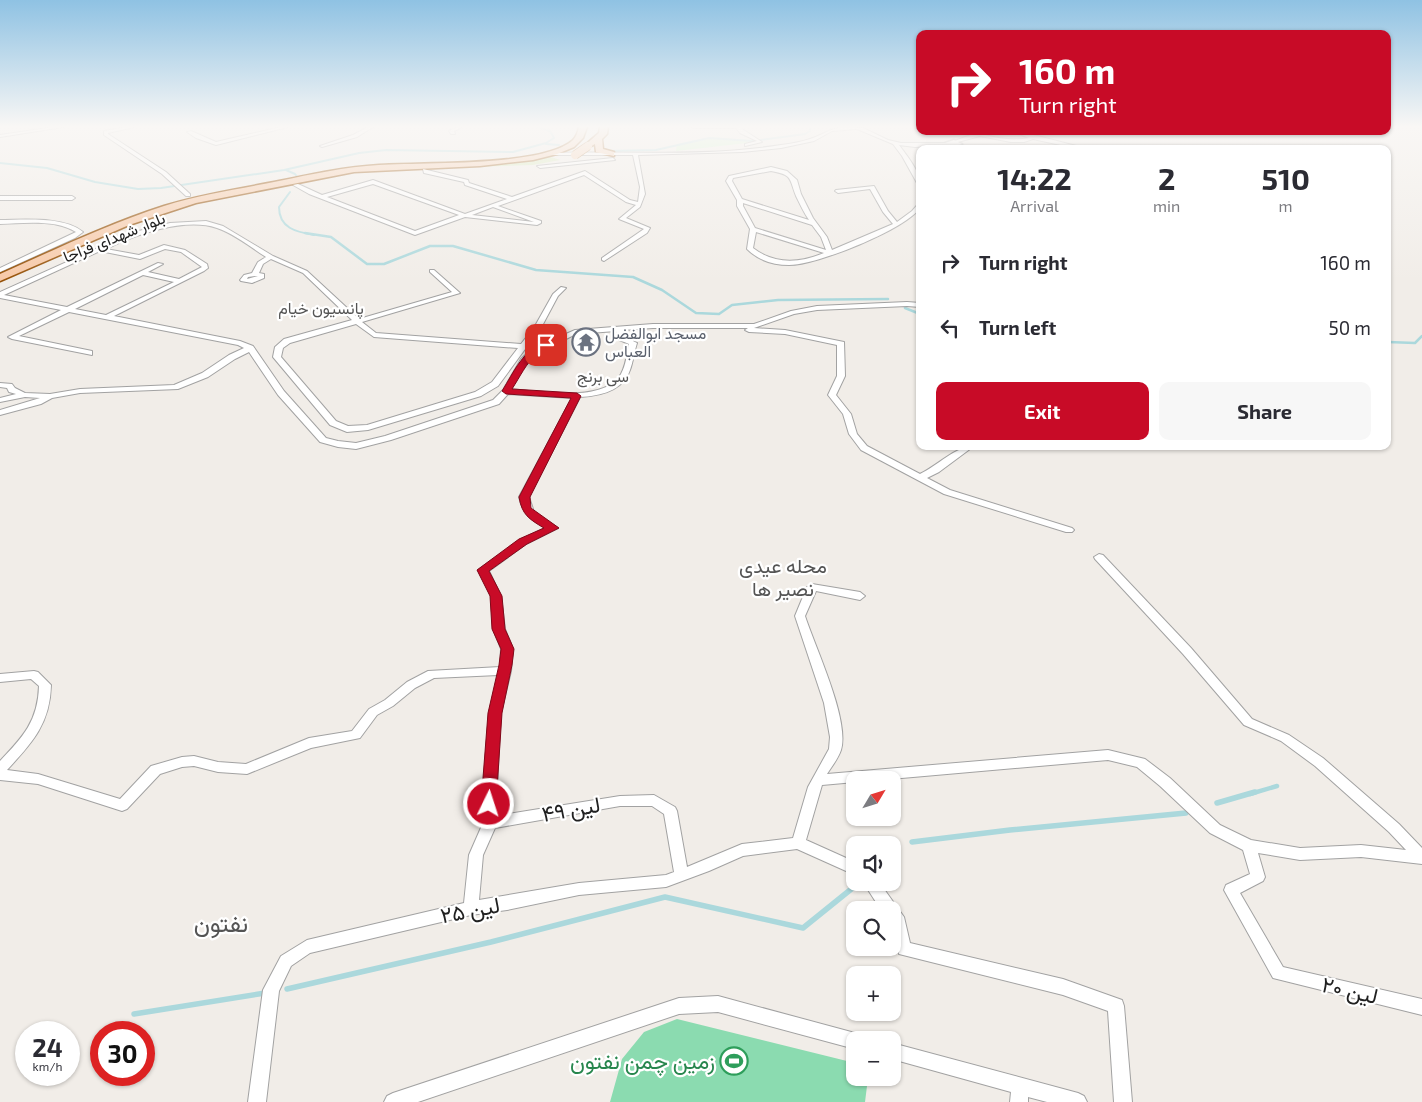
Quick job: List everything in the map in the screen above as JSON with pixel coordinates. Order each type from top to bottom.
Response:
[{"type":"main road","name":"بلوار شهدای فراجا","points":[[0,278],[109,230],[170,208],[214,196],[308,178]]},
{"type":"main road","name":"بلوار شهدای فراجا","points":[[0,286],[161,216],[222,199],[332,178]]},
{"type":"street","points":[[170,178],[187,193],[214,196]]},
{"type":"street","points":[[455,178],[512,199]]},
{"type":"street","points":[[296,185],[415,233],[570,178]]},
{"type":"street","points":[[593,178],[628,201],[639,204]]},
{"type":"street","points":[[604,259],[645,232],[647,228],[622,219],[642,200],[642,178]]},
{"type":"street","points":[[730,178],[729,181],[740,200],[740,206],[753,229],[750,249],[755,254],[787,264],[804,263],[830,254],[903,223],[916,212]]},
{"type":"street","points":[[792,178],[814,224],[824,237],[830,254]]},
{"type":"street","points":[[322,197],[373,182],[466,216],[534,224],[539,222],[494,206]]},
{"type":"street","points":[[838,191],[872,187],[886,212],[897,225]]},
{"type":"street","points":[[170,208],[184,201],[187,193]]},
{"type":"street","points":[[0,198],[72,198]]},
{"type":"street","points":[[740,200],[814,224]]},
{"type":"street","points":[[0,222],[63,225],[76,228],[80,232],[73,237],[0,270]]},
{"type":"street","points":[[0,295],[133,234],[153,228],[187,223],[206,223],[221,227],[271,257],[305,272],[374,335],[522,346]]},
{"type":"street","points":[[753,229],[830,254]]},
{"type":"street","points":[[98,250],[140,257],[164,247],[183,251],[205,265],[205,268],[202,270],[109,316]]},
{"type":"street","points":[[255,274],[260,262],[271,257]]},
{"type":"street","points":[[90,353],[12,336],[160,264]]},
{"type":"street","points":[[432,271],[457,293],[287,342],[278,347],[277,357],[333,423],[347,429],[368,427],[478,394],[495,384],[538,326],[555,295],[563,288]]},
{"type":"street","points":[[143,273],[180,281]]},
{"type":"street","points":[[0,295],[240,342],[250,348],[281,393],[323,440],[356,446],[388,438],[496,402],[506,391],[524,361],[535,351],[575,332],[619,328],[755,326],[793,312],[816,308],[916,305]]},
{"type":"street","points":[[711,326],[723,329],[785,332],[842,344],[841,376],[832,396],[847,414],[853,434],[864,448],[947,492],[1069,530]]},
{"type":"street","points":[[506,391],[577,396],[599,393],[612,388],[624,377],[633,343],[620,337],[619,328]]},
{"type":"street","points":[[0,400],[26,395],[50,396],[114,388],[175,387],[205,375],[232,357],[250,348]]},
{"type":"street","points":[[0,385],[9,386],[12,390],[26,395]]},
{"type":"street","points":[[0,413],[38,402],[50,396]]},
{"type":"street","points":[[471,908],[476,855],[490,824],[489,804],[495,713],[507,649],[498,629],[496,596],[483,570],[523,542],[553,528],[536,518],[526,509],[524,497],[577,396]]},
{"type":"street","points":[[918,478],[936,470],[964,450]]},
{"type":"street","points":[[1099,556],[1188,651],[1248,722],[1285,738],[1319,762],[1394,828],[1422,858]]},
{"type":"street","points":[[846,865],[798,843],[818,780],[835,749],[835,726],[821,673],[800,616],[812,587],[860,596]]},
{"type":"street","points":[[0,775],[38,778],[122,805],[156,770],[182,762],[194,762],[218,767],[247,768],[309,744],[356,735],[373,712],[389,703],[411,685],[432,674],[458,671],[504,671]]},
{"type":"street","points":[[0,678],[34,675],[46,685],[46,703],[37,726],[0,769]]},
{"type":"street","points":[[818,780],[1108,755],[1141,763],[1166,782],[1215,829],[1249,846],[1300,854],[1361,851],[1422,858]]},
{"type":"street","name":"لین ۴۹","points":[[490,824],[620,801],[654,800],[670,810],[682,875]]},
{"type":"street","name":"لین ۲۵","points":[[257,1102],[271,990],[286,961],[307,947],[471,908],[579,889],[666,881],[742,850],[798,843]]},
{"type":"street","name":"لین ۲۰","points":[[1249,846],[1258,878],[1231,890],[1278,973],[1422,1007]]},
{"type":"street","points":[[901,933],[904,949],[1063,987],[1116,1006],[1123,1102]]},
{"type":"street","points":[[393,1102],[679,1006],[718,1004],[846,1039]]},
{"type":"street","points":[[901,1055],[1019,1094],[1078,1102]]},
{"type":"green space","name":"زمین چمن نفتون","points":[[677,1019],[846,1061],[846,1086],[867,1086],[865,1102],[610,1102],[622,1059],[644,1032]]},
{"type":"waterway","points":[[83,178],[138,189],[161,188],[226,178]]},
{"type":"waterway","points":[[290,192],[279,207],[282,220],[290,228],[306,233]]},
{"type":"waterway","points":[[306,233],[331,237],[367,264],[384,264],[430,246],[453,246],[536,270],[633,277],[662,290],[696,313],[719,314],[732,305],[778,300],[888,299]]},
{"type":"waterway","points":[[306,233],[314,235]]},
{"type":"waterway","points":[[905,308],[916,312]]},
{"type":"waterway","points":[[1391,342],[1415,343],[1422,336]]},
{"type":"waterway","points":[[1250,794],[1277,786]]},
{"type":"waterway","points":[[1217,803],[1255,792]]},
{"type":"waterway","points":[[912,842],[1010,830],[1186,813]]},
{"type":"waterway","points":[[287,989],[491,942],[665,897],[803,928],[849,891]]},
{"type":"waterway","points":[[134,1014],[265,993]]},
{"type":"place","name":"مسجد ابوالفضل العباس","points":[[586,342]]},
{"type":"place","name":"زمین چمن نفتون","points":[[734,1061]]},
{"type":"district","name":"پانسیون خیام","points":[[321,308]]},
{"type":"district","name":"سی برنج","points":[[603,376]]},
{"type":"district","name":"محله عیدی نصیر ها","points":[[783,578]]},
{"type":"district","name":"نفتون","points":[[221,924]]},
{"type":"route","points":[[489,804],[495,713],[506,665],[507,649],[498,629],[496,596],[483,570],[496,559],[523,542],[553,528],[536,518],[526,509],[524,497],[577,396],[506,391],[524,361],[535,351],[546,345]]}]
